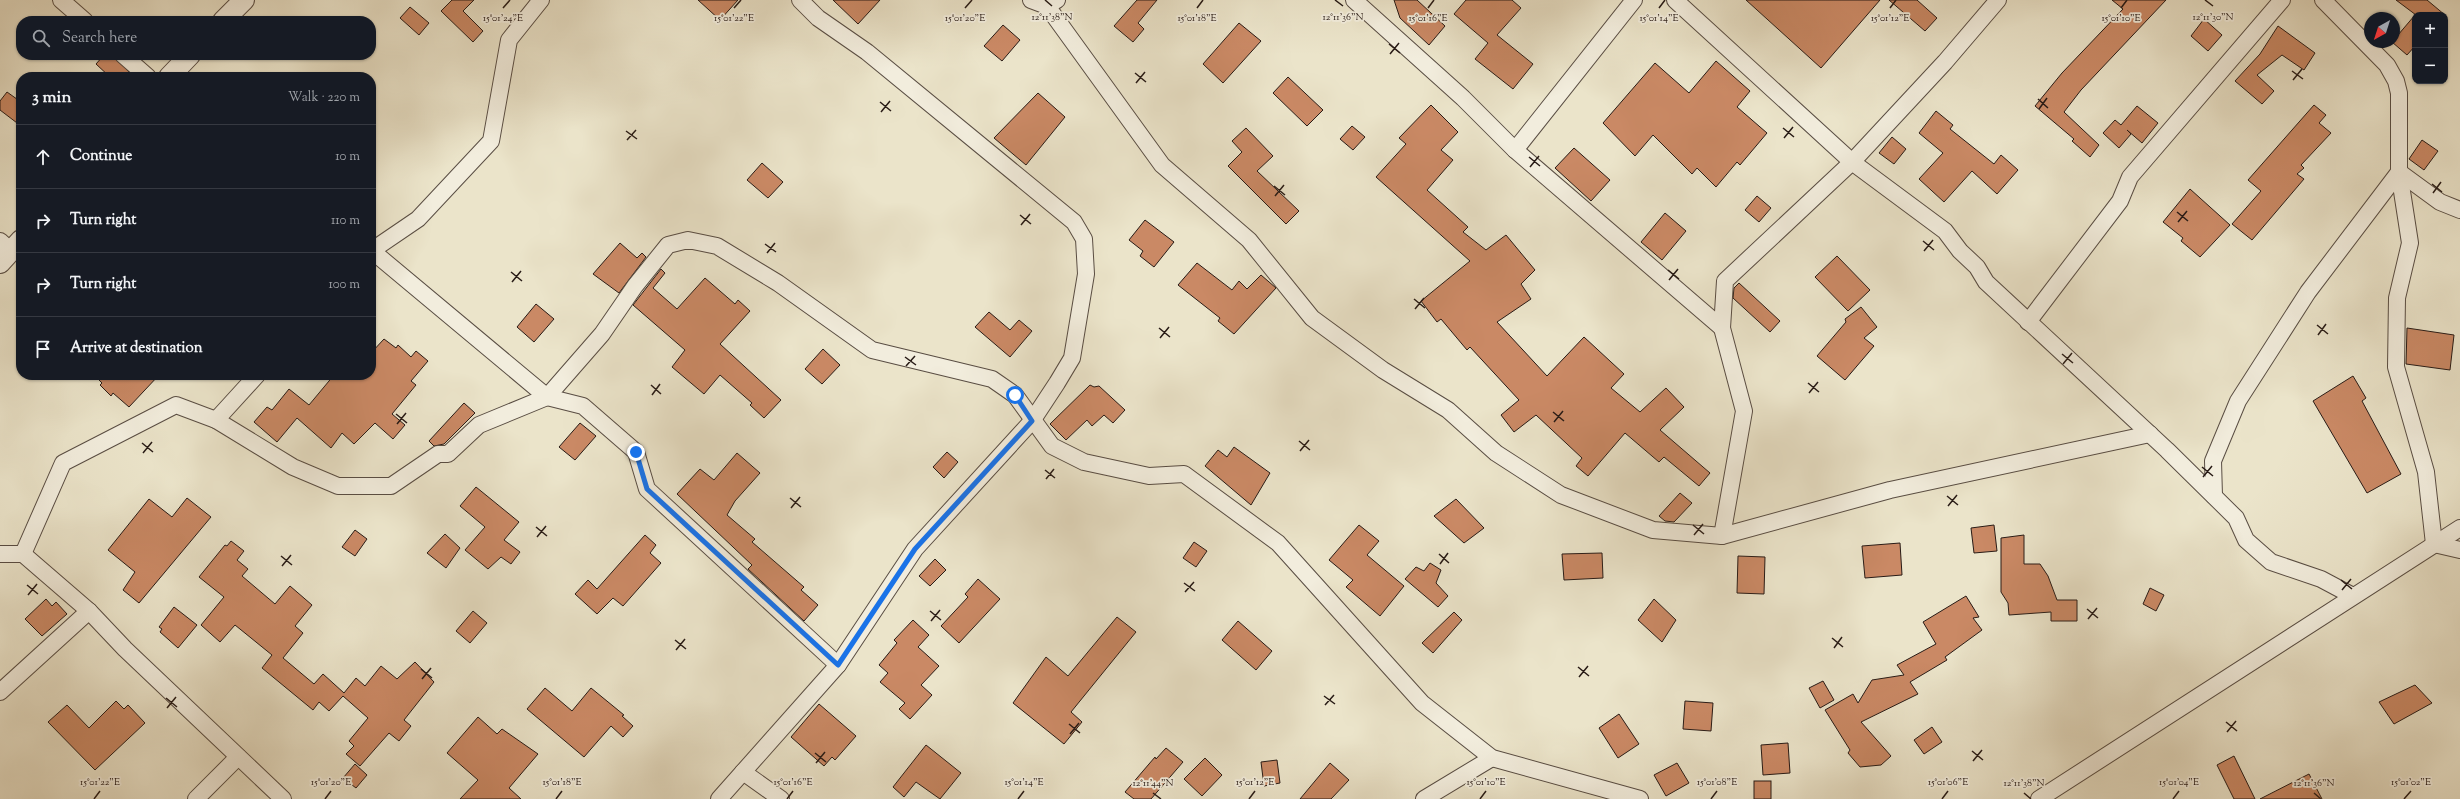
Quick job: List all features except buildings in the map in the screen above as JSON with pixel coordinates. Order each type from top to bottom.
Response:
[{"type":"street","points":[[61,0],[79,16]]},
{"type":"street","points":[[228,16],[244,0]]},
{"type":"street","points":[[376,248],[418,219],[491,141],[509,40],[542,0]]},
{"type":"street","points":[[719,799],[838,665],[915,549],[1032,421],[1072,358],[1086,274],[1084,239],[1074,222],[1058,207],[867,52],[818,18],[800,0]]},
{"type":"street","points":[[1030,0],[1052,3],[1162,165],[1249,240],[1312,318],[1383,370],[1448,410],[1496,453],[1561,495],[1653,530],[1722,536],[1890,490],[2150,434]]},
{"type":"street","points":[[1354,0],[1463,98],[1515,150],[1722,328]]},
{"type":"street","points":[[1515,150],[1634,0]]},
{"type":"street","points":[[1722,536],[1744,411],[1722,328],[1725,281],[1852,162],[1945,62],[1998,0]]},
{"type":"street","points":[[2028,322],[2120,201],[2130,178],[2282,0]]},
{"type":"street","points":[[2323,0],[2387,65],[2396,81],[2400,106],[2399,172],[2410,243],[2397,298],[2396,367],[2426,472],[2434,544]]},
{"type":"street","points":[[1683,2],[1852,162],[1945,231],[1960,251],[1977,267],[1986,282],[2150,434],[2236,518],[2246,540],[2271,562],[2321,579],[2353,596]]},
{"type":"street","points":[[129,60],[142,72]]},
{"type":"street","points":[[174,72],[185,60]]},
{"type":"street","points":[[2399,172],[2440,202],[2460,210]]},
{"type":"street","points":[[2214,496],[2213,461],[2238,401],[2308,292],[2399,172]]},
{"type":"street","points":[[23,554],[63,463],[176,405],[216,420],[293,467],[338,486],[391,486],[438,454],[448,454],[479,424],[547,397],[602,334],[635,286],[668,245],[688,240],[717,246],[778,283],[872,350],[992,379],[1015,395],[1032,421],[1052,446],[1084,462],[1149,476],[1184,474],[1272,539],[1422,703],[1492,758],[1640,799]]},
{"type":"street","points":[[376,255],[547,397],[584,406],[636,452],[647,489],[838,665]]},
{"type":"street","points":[[216,420],[252,380]]},
{"type":"street","points":[[2039,799],[2460,528]]},
{"type":"street","points":[[2434,544],[2460,550]]},
{"type":"street","points":[[0,554],[23,554],[89,611],[125,649],[283,799]]},
{"type":"street","points":[[0,692],[89,611]]},
{"type":"street","points":[[196,799],[238,757]]},
{"type":"street","points":[[1424,799],[1492,758]]},
{"type":"street","points":[[743,772],[781,799]]},
{"type":"route","points":[[636,452],[647,489],[838,665],[915,549],[1032,421],[1015,395]]}]
